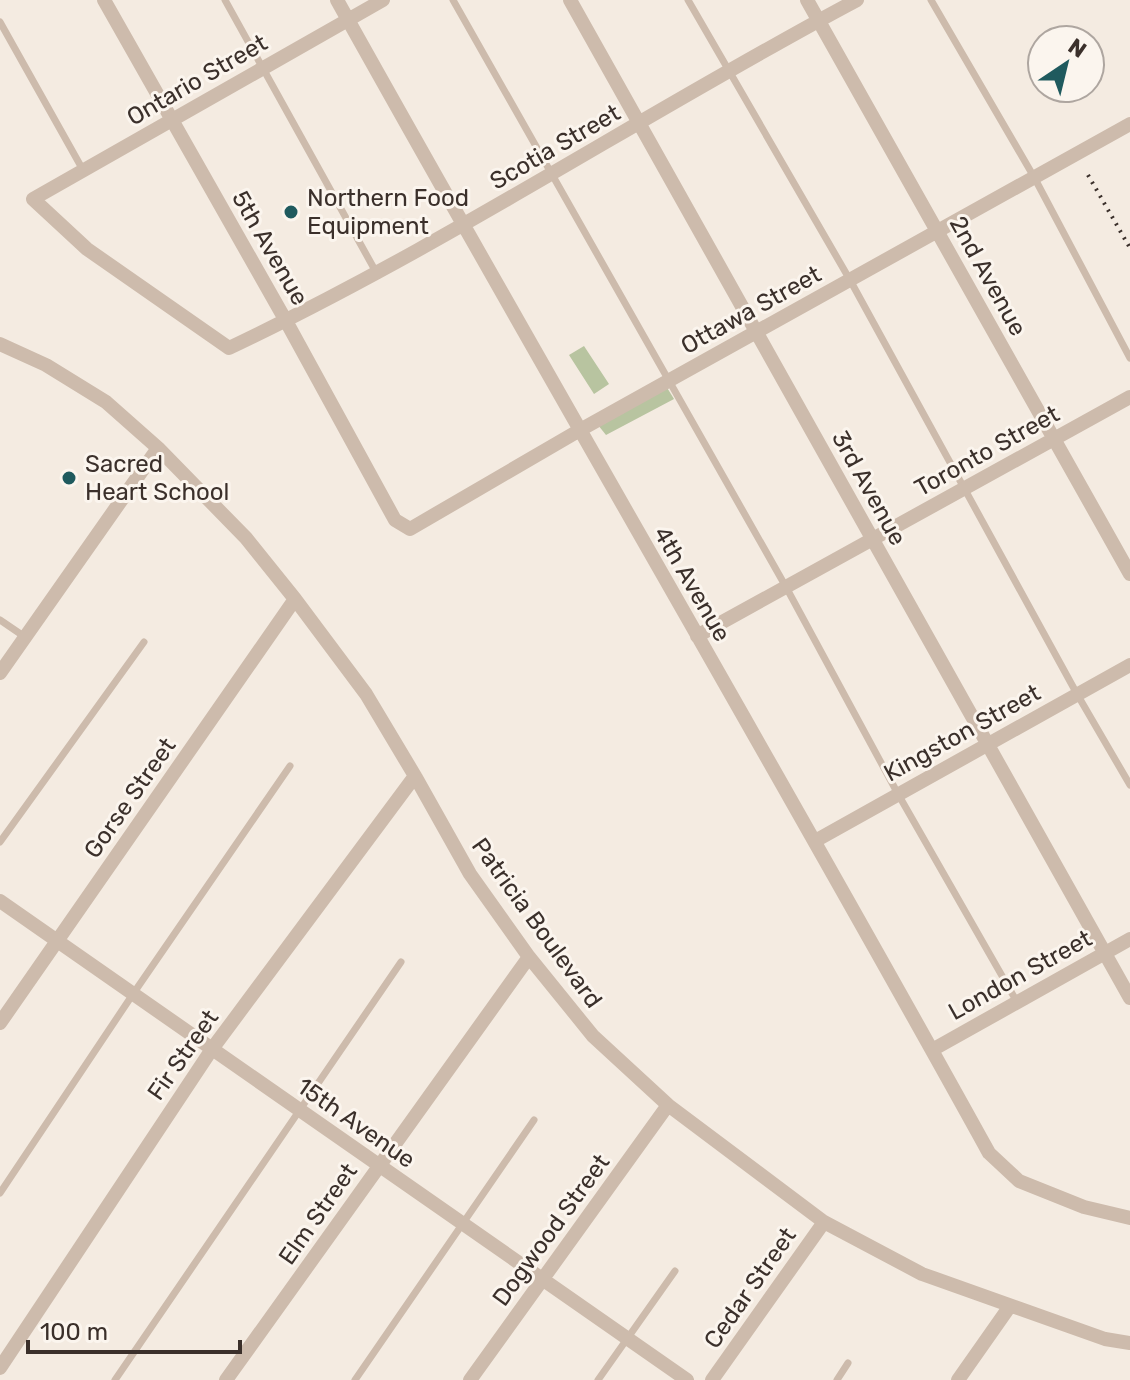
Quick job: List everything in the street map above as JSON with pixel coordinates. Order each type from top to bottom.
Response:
[{"type":"street","name":"5th Avenue","points":[[104,0],[395,520]]},
{"type":"street","name":"4th Avenue","points":[[337,0],[989,1153],[1019,1181],[1084,1207],[1130,1218]]},
{"type":"street","name":"Ontario Street","points":[[229,348],[87,249],[33,199],[383,0]]},
{"type":"street","name":"3rd Avenue","points":[[570,0],[1130,998]]},
{"type":"street","name":"2nd Avenue","points":[[807,0],[1130,574]]},
{"type":"street","name":"Scotia Street","points":[[229,348],[286,321],[465,225],[857,0]]},
{"type":"street","name":"Ottawa Street","points":[[395,520],[410,529],[580,430],[1130,124]]},
{"type":"street","name":"Patricia Boulevard","points":[[0,344],[46,365],[106,402],[158,448],[246,538],[366,694],[470,874],[529,957],[593,1036],[668,1105],[824,1222],[922,1274],[1105,1339],[1130,1343]]},
{"type":"street","name":"Toronto Street","points":[[697,636],[1130,397]]},
{"type":"street","points":[[0,673],[158,448]]},
{"type":"street","name":"Gorse Street","points":[[0,1023],[295,599]]},
{"type":"street","name":"Kingston Street","points":[[815,841],[1130,665]]},
{"type":"street","name":"Fir Street","points":[[0,1368],[212,1049],[415,776]]},
{"type":"street","name":"15th Avenue","points":[[0,901],[687,1380]]},
{"type":"street","name":"London Street","points":[[932,1050],[1130,939]]},
{"type":"street","name":"Elm Street","points":[[226,1380],[529,957]]},
{"type":"street","name":"Dogwood Street","points":[[470,1380],[668,1105]]},
{"type":"street","name":"Cedar Street","points":[[712,1380],[824,1222]]},
{"type":"street","points":[[958,1380],[1010,1306]]},
{"type":"lane","points":[[225,0],[376,272]]},
{"type":"lane","points":[[453,0],[1017,1002]]},
{"type":"lane","points":[[688,0],[850,280],[1130,785]]},
{"type":"lane","points":[[931,0],[1034,177],[1130,358]]},
{"type":"lane","points":[[0,22],[83,170]]},
{"type":"lane","points":[[0,620],[25,637]]},
{"type":"lane","points":[[0,842],[144,642]]},
{"type":"lane","points":[[0,1193],[290,766]]},
{"type":"lane","points":[[115,1380],[401,962]]},
{"type":"lane","points":[[355,1380],[534,1120]]},
{"type":"lane","points":[[598,1380],[675,1271]]},
{"type":"lane","points":[[837,1380],[848,1363]]},
{"type":"green space","points":[[584,346],[609,384],[594,394],[569,355]]},
{"type":"green space","points":[[666,386],[674,399],[606,435],[598,425]]},
{"type":"railway","points":[[1088,175],[1130,248]]},
{"type":"place","name":"Northern Food Equipment","points":[[291,212]]},
{"type":"place","name":"Sacred Heart School","points":[[69,478]]}]
